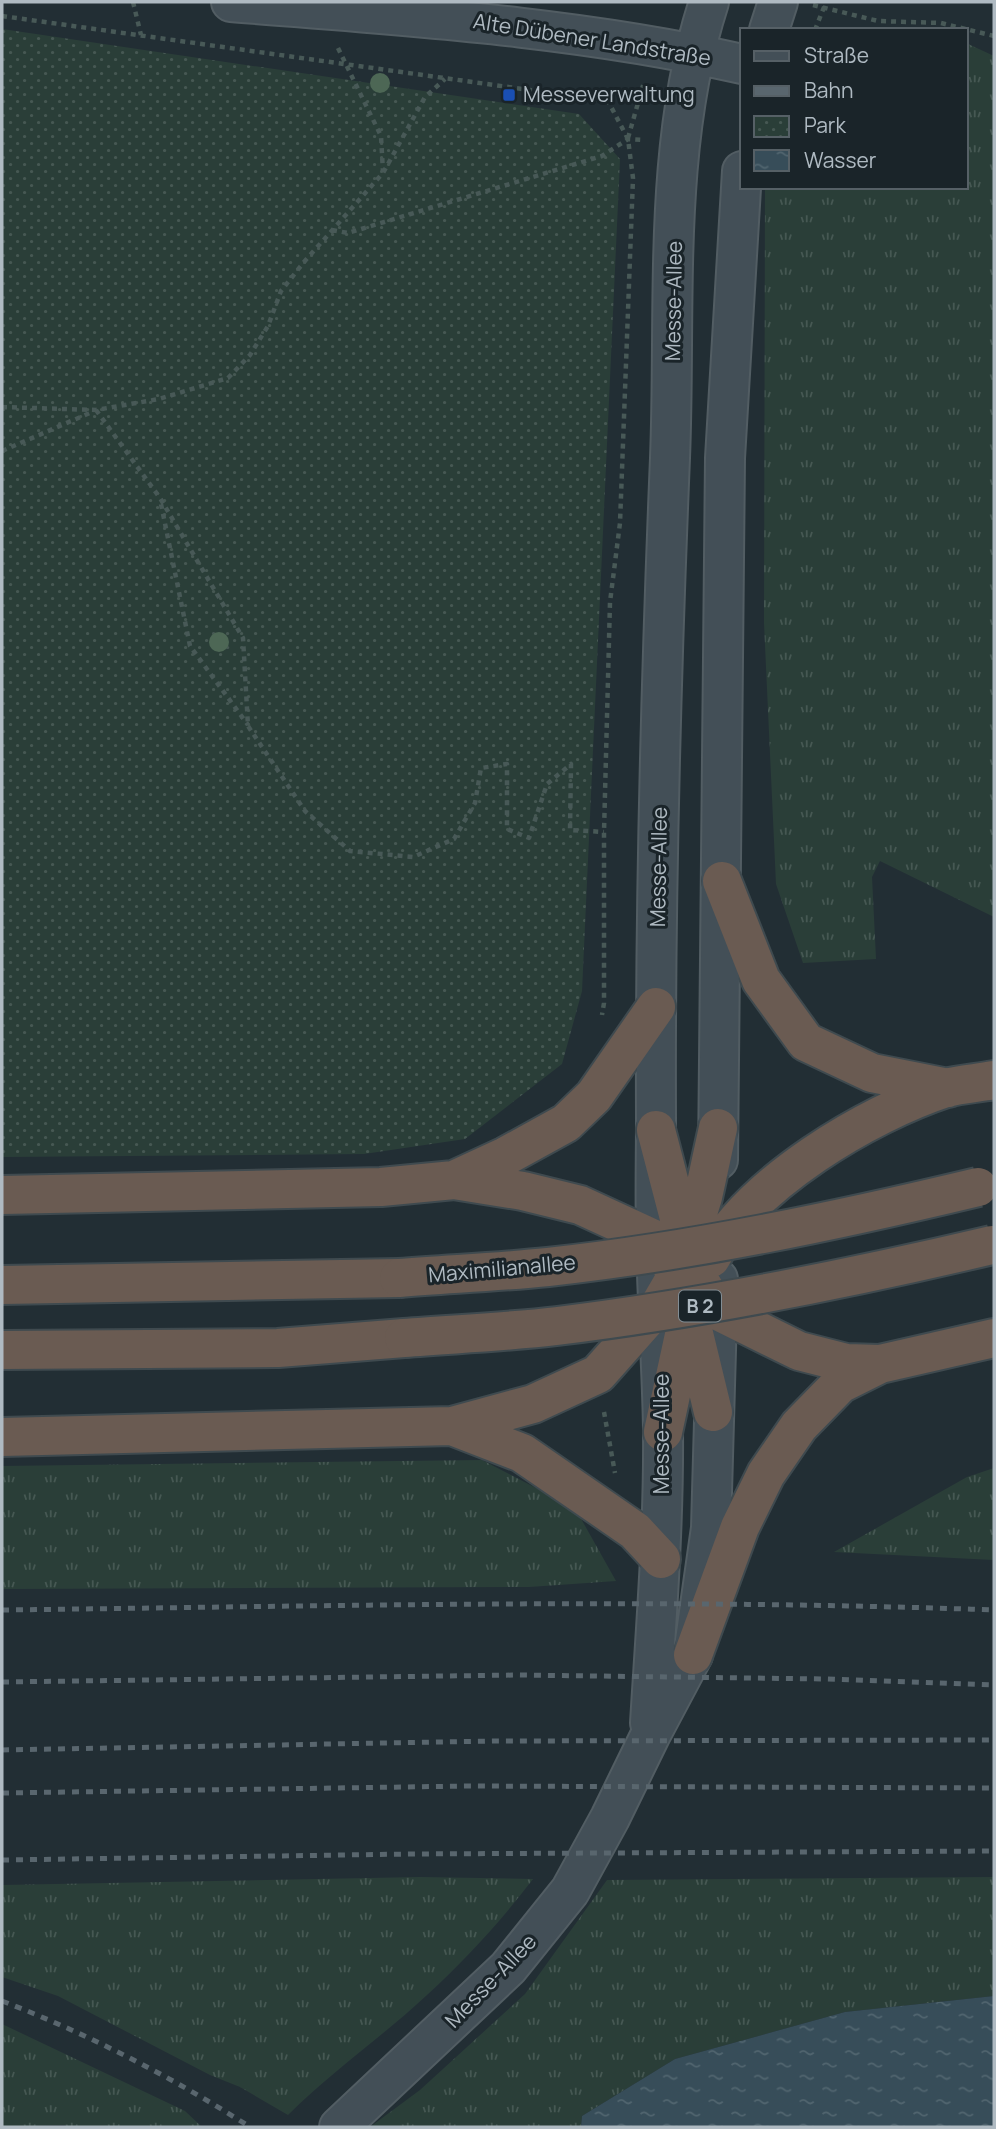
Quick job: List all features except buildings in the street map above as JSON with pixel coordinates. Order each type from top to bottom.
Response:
[{"type":"highway","points":[[722,881],[761,980],[806,1042],[872,1073],[948,1088]]},
{"type":"highway","points":[[454,1180],[506,1156],[566,1123],[594,1096],[656,1007]]},
{"type":"highway","points":[[2,1437],[452,1426],[533,1404],[598,1374],[756,1202],[796,1165],[884,1113],[948,1088],[994,1080]]},
{"type":"highway","points":[[663,1432],[688,1277],[718,1128]]},
{"type":"highway","points":[[656,1130],[688,1277]]},
{"type":"highway","points":[[2,1195],[381,1187],[454,1180],[523,1191],[579,1205],[799,1351],[846,1363],[880,1364]]},
{"type":"highway","name":"Maximilianallee","points":[[2,1285],[399,1278],[548,1267],[671,1250],[796,1227],[986,1185]]},
{"type":"highway","name":"B 2","points":[[2,1350],[278,1348],[554,1326],[680,1309],[807,1286],[993,1245]]},
{"type":"highway","points":[[693,1655],[740,1527],[766,1474],[799,1426],[840,1384],[880,1364],[994,1338]]},
{"type":"highway","points":[[452,1426],[522,1453],[635,1531],[661,1559]]},
{"type":"main road","name":"Alte Dübener Landstraße","points":[[231,2],[461,20],[694,53],[740,64]]},
{"type":"main road","name":"Messe-Allee","points":[[656,1130],[656,1007],[672,292],[681,143],[694,53],[709,2]]},
{"type":"main road","points":[[770,28],[778,2]]},
{"type":"main road","points":[[718,1128],[725,458],[741,189]]},
{"type":"main road","name":"Messe-Allee","points":[[339,2127],[508,1968],[539,1932],[576,1879],[610,1818],[693,1655],[711,1528],[713,1412],[688,1277]]},
{"type":"main road","name":"Messe-Allee","points":[[650,1735],[661,1559],[663,1432]]},
{"type":"path","points":[[133,2],[141,35]]},
{"type":"path","points":[[816,28],[826,2]]},
{"type":"path","points":[[823,9],[878,21],[941,23],[961,28]]},
{"type":"path","points":[[2,16],[608,101],[628,139],[634,178],[620,523],[610,602],[604,832],[604,1003],[600,1026]]},
{"type":"path","points":[[968,30],[994,36]]},
{"type":"path","points":[[332,230],[348,233],[602,156],[628,139],[654,47]]},
{"type":"path","points":[[346,63],[381,136],[383,173]]},
{"type":"path","points":[[2,407],[96,410],[159,399],[228,378],[250,355],[268,326],[281,291],[383,173],[425,97],[445,79]]},
{"type":"path","points":[[2,451],[96,410]]},
{"type":"path","points":[[96,410],[160,498],[243,638],[248,726]]},
{"type":"path","points":[[160,498],[190,646],[305,811],[350,851],[413,857],[454,839],[475,803],[481,768],[507,764],[508,829],[529,838],[547,783],[571,764],[570,830],[604,832]]},
{"type":"path","points":[[602,1402],[616,1475]]},
{"type":"green space","points":[[2,29],[579,114],[620,159],[582,991],[562,1064],[465,1139],[364,1154],[2,1157]]},
{"type":"green space","points":[[968,44],[994,56],[994,917],[880,861],[872,877],[876,959],[803,963],[776,884],[764,623],[765,189],[968,189]]},
{"type":"green space","points":[[482,1460],[575,1508],[616,1581],[529,1587],[2,1589],[2,1466]]},
{"type":"green space","points":[[994,1468],[994,1560],[834,1552],[967,1477]]},
{"type":"green space","points":[[420,1877],[533,1879],[496,1925],[441,1981],[288,2115],[240,2087],[210,2075],[58,1996],[2,1977],[2,1885]]},
{"type":"green space","points":[[994,1877],[994,1996],[845,2012],[675,2059],[582,2116],[581,2127],[370,2127],[420,2090],[525,1994],[607,1880]]},
{"type":"green space","points":[[2,2024],[185,2111],[202,2127],[2,2127]]},
{"type":"water","points":[[994,1996],[994,2127],[581,2127],[582,2116],[675,2059],[845,2012]]},
{"type":"railway","points":[[2,1610],[622,1604],[994,1610]]},
{"type":"railway","points":[[2,1682],[518,1675],[826,1679],[994,1685]]},
{"type":"railway","points":[[2,1750],[495,1741],[994,1740]]},
{"type":"railway","points":[[2,1793],[470,1786],[994,1788]]},
{"type":"railway","points":[[2,1860],[411,1854],[994,1851]]},
{"type":"railway","points":[[2,2001],[129,2058],[250,2127]]},
{"type":"place","name":"Messeverwaltung","points":[[509,95]]}]
